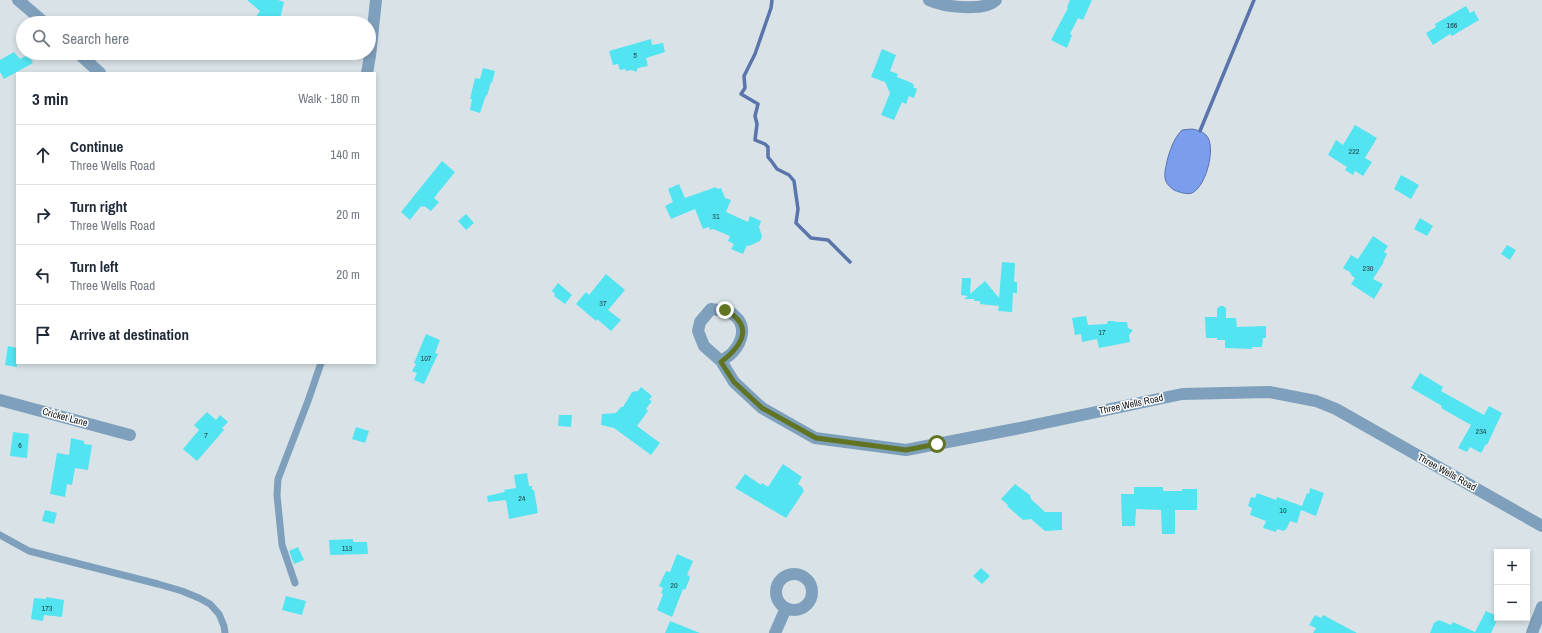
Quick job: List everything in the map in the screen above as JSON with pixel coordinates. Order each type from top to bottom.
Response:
[{"type":"street","points":[[18,0],[37,16]]},
{"type":"street","points":[[374,16],[376,0]]},
{"type":"street","points":[[929,0],[949,6],[964,7],[980,6],[996,0]]},
{"type":"street","points":[[86,60],[99,72]]},
{"type":"street","points":[[366,72],[369,60]]},
{"type":"street","name":"Three Wells Road","points":[[721,362],[734,382],[762,408],[816,438],[906,450],[1182,394],[1268,392],[1316,401],[1336,410],[1542,526]]},
{"type":"street","name":"Cricket Lane","points":[[0,400],[130,435]]},
{"type":"street","points":[[775,633],[786,608]]},
{"type":"street","points":[[1532,633],[1542,608]]},
{"type":"lane","points":[[295,583],[282,545],[277,495],[278,479],[321,364]]},
{"type":"lane","points":[[0,535],[29,551],[158,584],[199,598],[210,604],[219,614],[225,633]]},
{"type":"water","points":[[1192,129],[1206,135],[1209,140],[1210,157],[1202,183],[1192,193],[1188,194],[1174,190],[1166,182],[1165,172],[1169,155],[1178,134],[1182,130]]},
{"type":"building","points":[[247,0],[278,0],[284,2],[281,16],[257,16],[260,11]]},
{"type":"building","points":[[1070,0],[1092,0],[1083,20],[1078,18],[1070,34],[1072,35],[1067,48],[1051,40],[1068,8],[1067,7]]},
{"type":"building","points":[[1466,6],[1470,13],[1474,11],[1479,20],[1452,36],[1450,34],[1433,45],[1426,33],[1436,27],[1435,24]]},
{"type":"building","points":[[651,39],[652,45],[663,43],[665,52],[646,58],[648,66],[638,68],[636,72],[632,70],[626,71],[625,69],[620,70],[618,64],[613,65],[609,51]]},
{"type":"building","points":[[882,49],[896,55],[890,71],[898,74],[897,77],[912,83],[914,85],[913,87],[917,89],[914,98],[909,96],[906,104],[902,102],[894,120],[881,115],[890,93],[885,82],[871,77]]},
{"type":"building","points":[[14,52],[16,54],[16,60],[31,60],[33,63],[4,79],[0,72],[0,60]]},
{"type":"building","points":[[483,68],[495,71],[492,83],[491,82],[480,113],[470,110],[472,99],[470,99],[475,78],[480,79]]},
{"type":"building","points":[[1355,125],[1377,138],[1365,158],[1372,162],[1363,176],[1355,171],[1353,175],[1345,170],[1347,167],[1328,155],[1336,140],[1343,145]]},
{"type":"building","points":[[442,161],[455,172],[434,198],[439,202],[431,211],[424,206],[421,206],[410,220],[401,212]]},
{"type":"building","points":[[1401,175],[1419,185],[1411,199],[1394,189]]},
{"type":"building","points":[[679,184],[685,198],[716,187],[717,189],[721,188],[725,198],[731,200],[726,212],[748,222],[750,216],[761,221],[759,227],[762,236],[760,241],[749,246],[747,245],[743,254],[731,249],[734,244],[728,241],[730,236],[713,229],[710,230],[709,227],[703,229],[695,209],[671,219],[665,206],[673,202],[668,189]]},
{"type":"building","points":[[466,214],[474,223],[466,230],[458,221]]},
{"type":"building","points":[[1420,218],[1433,226],[1427,236],[1414,229]]},
{"type":"building","points":[[1373,236],[1388,246],[1384,252],[1387,254],[1384,262],[1373,279],[1383,284],[1374,299],[1351,284],[1355,278],[1350,274],[1351,273],[1343,268],[1351,255],[1358,259]]},
{"type":"building","points":[[1507,245],[1516,250],[1510,260],[1501,254]]},
{"type":"building","points":[[1002,262],[1015,263],[1014,282],[1017,282],[1017,293],[1013,293],[1012,312],[998,311],[999,306],[980,304],[980,301],[974,301],[974,299],[964,299],[968,296],[961,295],[962,278],[971,278],[970,294],[985,281],[999,298]]},
{"type":"building","points":[[606,274],[625,290],[608,310],[621,320],[611,331],[597,319],[596,321],[576,304],[586,292],[589,295]]},
{"type":"building","points":[[558,283],[572,295],[565,304],[554,296],[555,294],[552,291]]},
{"type":"building","points":[[1220,306],[1226,308],[1226,318],[1236,318],[1237,327],[1266,326],[1266,338],[1263,338],[1262,347],[1252,347],[1252,349],[1225,348],[1225,340],[1206,338],[1205,317],[1217,317],[1217,309]]},
{"type":"building","points":[[1086,316],[1088,325],[1107,324],[1108,321],[1127,322],[1128,328],[1133,330],[1129,335],[1130,342],[1099,348],[1097,339],[1082,342],[1081,334],[1075,335],[1072,318]]},
{"type":"building","points":[[426,334],[440,340],[435,353],[438,354],[424,384],[414,380],[417,373],[412,371],[416,364],[414,363]]},
{"type":"building","points":[[8,346],[16,348],[17,367],[5,365]]},
{"type":"building","points":[[1420,373],[1443,387],[1441,391],[1484,415],[1489,406],[1502,413],[1487,445],[1486,444],[1481,453],[1470,447],[1467,452],[1458,448],[1471,425],[1441,408],[1442,406],[1411,388]]},
{"type":"building","points":[[641,387],[652,396],[649,400],[652,401],[646,409],[648,411],[637,426],[660,443],[651,455],[614,428],[601,425],[602,414],[616,413],[621,407],[623,407],[632,392],[638,391]]},
{"type":"building","points":[[207,412],[216,420],[220,415],[228,422],[222,428],[224,430],[197,461],[183,449],[199,430],[194,425]]},
{"type":"building","points":[[559,415],[572,415],[571,427],[558,426]]},
{"type":"building","points":[[356,427],[369,431],[365,443],[352,439]]},
{"type":"building","points":[[13,432],[29,434],[27,458],[10,456]]},
{"type":"building","points":[[71,438],[84,441],[84,444],[92,445],[88,470],[75,468],[72,485],[67,484],[65,497],[50,494],[57,453],[69,455]]},
{"type":"building","points":[[783,464],[802,477],[798,484],[804,491],[786,518],[735,488],[745,474],[761,485],[762,483],[768,487]]},
{"type":"building","points":[[527,473],[529,486],[532,486],[532,490],[534,490],[538,513],[509,519],[506,500],[488,502],[487,496],[505,492],[504,490],[516,488],[514,475]]},
{"type":"building","points":[[1015,484],[1031,496],[1030,497],[1032,500],[1045,512],[1062,512],[1062,530],[1045,531],[1031,519],[1023,520],[1007,506],[1008,505],[1001,499]]},
{"type":"building","points":[[1134,487],[1163,487],[1163,491],[1197,489],[1197,510],[1175,510],[1175,534],[1162,534],[1161,510],[1136,509],[1135,526],[1122,526],[1121,494],[1134,494]]},
{"type":"building","points":[[1310,488],[1324,493],[1316,516],[1301,510],[1297,523],[1290,521],[1284,531],[1277,529],[1276,532],[1263,528],[1266,521],[1250,515],[1252,508],[1248,506],[1251,497],[1255,498],[1257,493],[1276,500],[1277,497],[1302,506],[1307,493],[1309,494]]},
{"type":"building","points":[[45,510],[57,513],[54,524],[42,521]]},
{"type":"building","points":[[353,539],[353,542],[367,542],[368,554],[330,555],[329,540]]},
{"type":"building","points":[[298,547],[304,560],[294,564],[289,551]]},
{"type":"building","points":[[677,554],[693,561],[687,575],[690,576],[690,578],[685,590],[683,589],[672,617],[657,610],[663,594],[661,593],[663,588],[659,586],[666,571],[670,572]]},
{"type":"building","points":[[981,568],[990,576],[982,584],[973,576]]},
{"type":"building","points":[[286,596],[306,601],[302,615],[282,610]]},
{"type":"building","points":[[46,597],[64,600],[62,617],[44,615],[43,621],[31,619],[34,598],[46,599]]},
{"type":"building","points":[[1486,611],[1494,615],[1494,621],[1497,621],[1491,633],[1430,633],[1434,623],[1439,620],[1451,625],[1453,622],[1475,632]]},
{"type":"building","points":[[1315,615],[1321,618],[1323,615],[1357,633],[1313,633],[1316,628],[1309,625]]},
{"type":"building","points":[[670,621],[700,633],[665,633]]},
{"type":"waterway","points":[[772,0],[771,8],[755,54],[744,76],[745,88],[741,94],[758,104],[755,116],[757,124],[755,140],[765,144],[768,147],[768,157],[777,169],[789,175],[794,181],[798,209],[796,223],[811,238],[828,240],[850,262]]},
{"type":"waterway","points":[[1200,131],[1254,0]]},
{"type":"route","points":[[725,310],[736,316],[742,326],[742,336],[733,352],[721,362],[734,382],[762,408],[816,438],[906,450],[937,444]]}]
